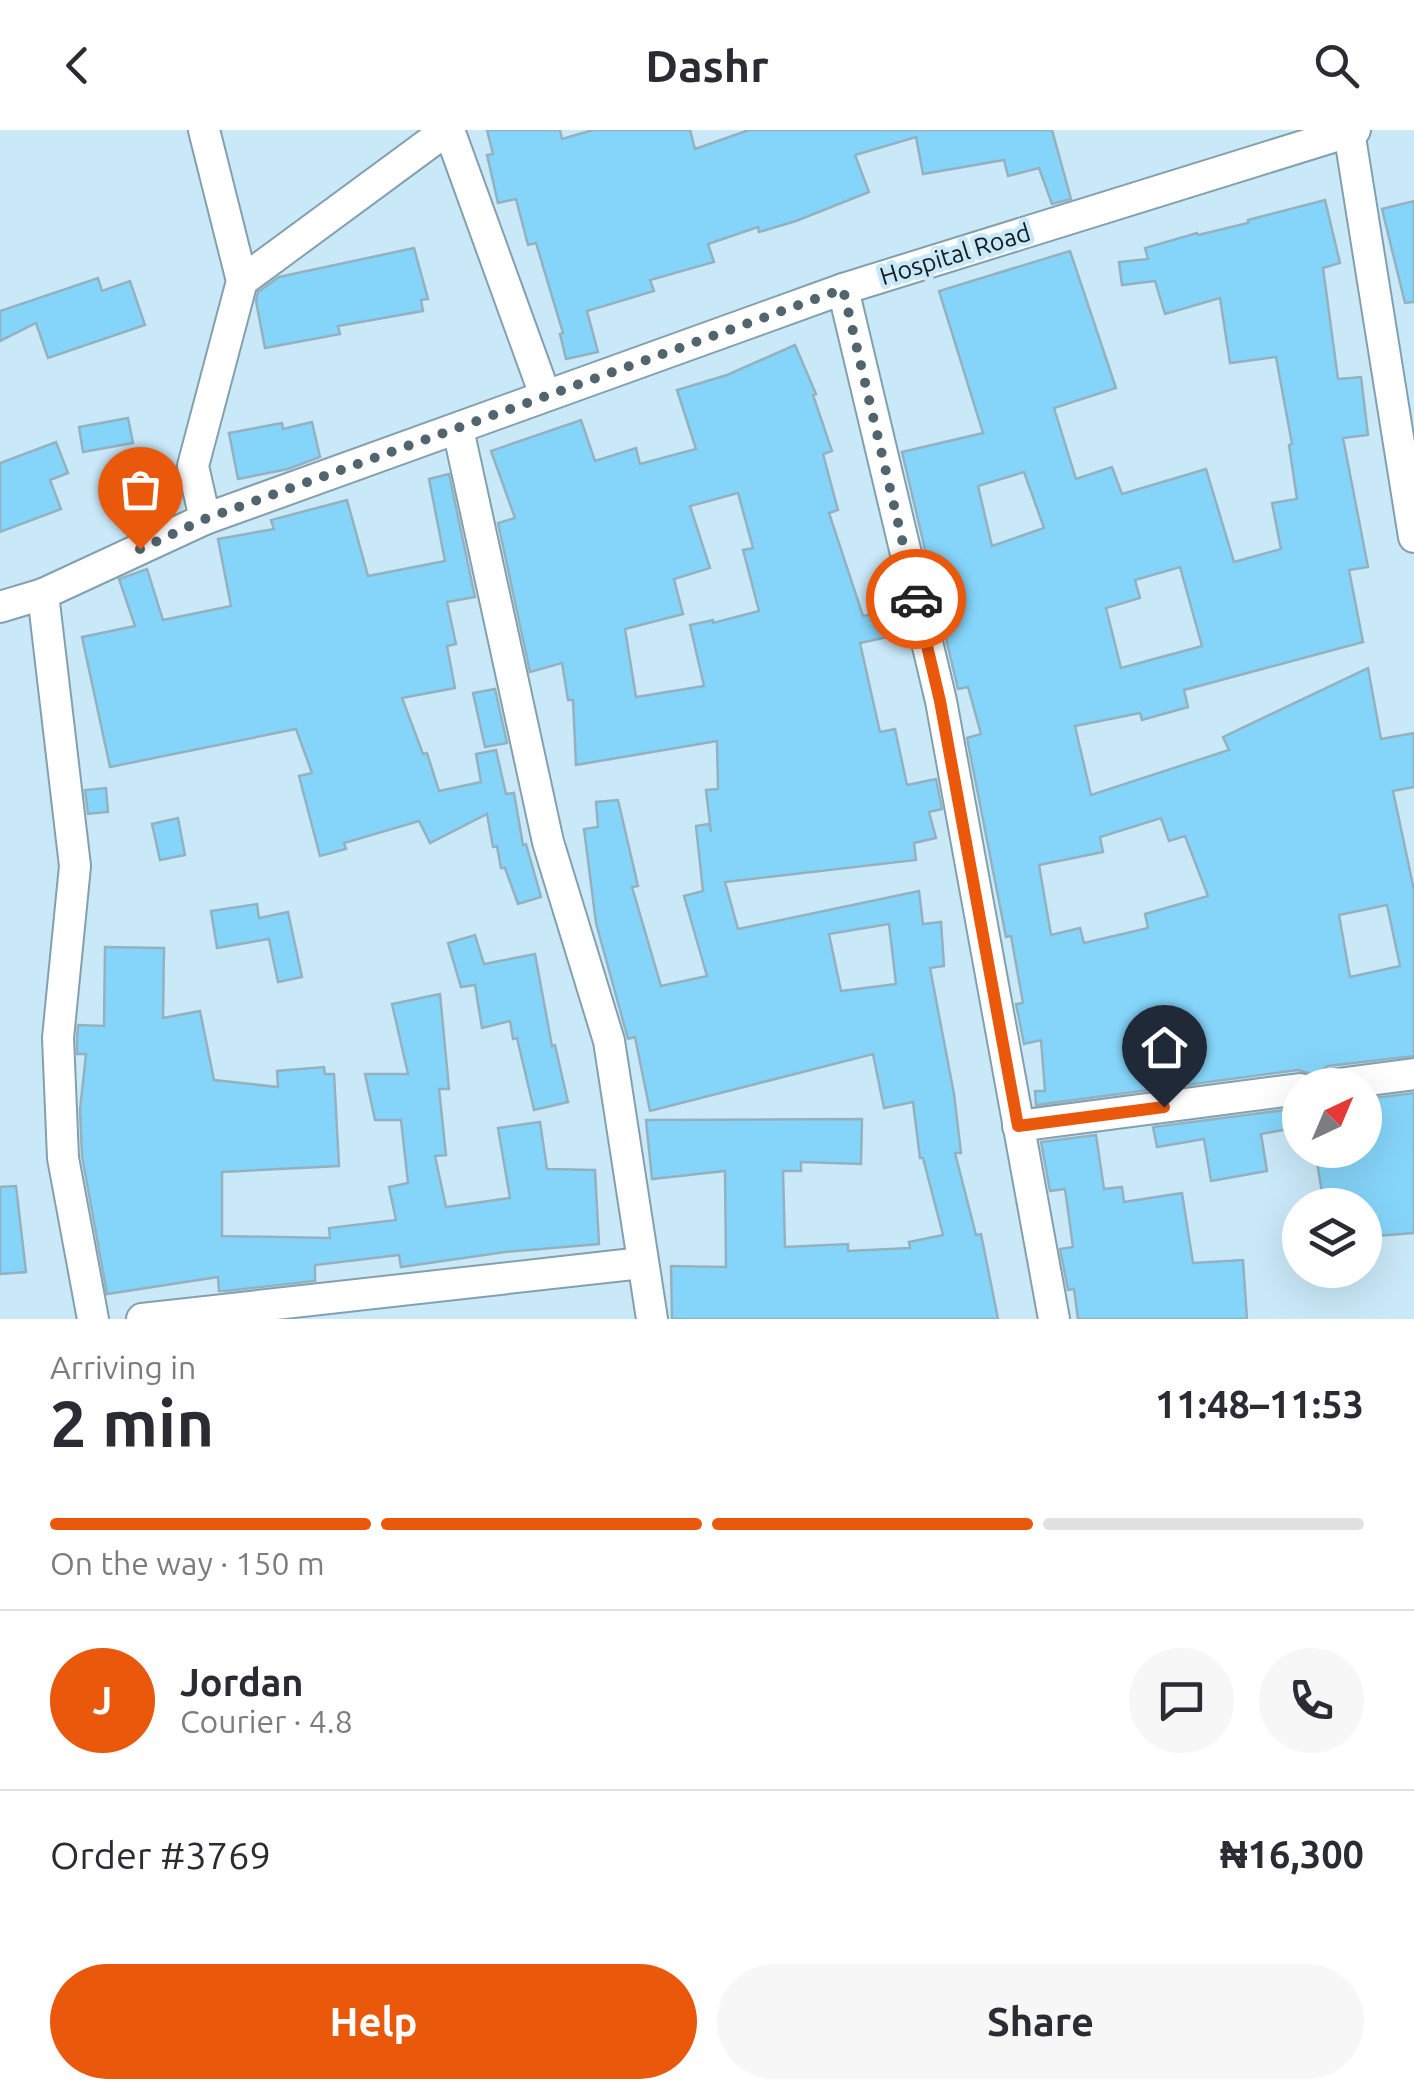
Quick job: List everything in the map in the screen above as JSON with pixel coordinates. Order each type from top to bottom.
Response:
[{"type":"street","points":[[204,130],[242,281],[194,466],[205,519]]},
{"type":"street","points":[[242,281],[448,130],[545,394]]},
{"type":"street","points":[[1352,131],[1414,537]]},
{"type":"street","name":"Hospital Road","points":[[0,607],[43,594],[205,519],[843,289],[1352,131]]},
{"type":"street","points":[[843,289],[940,701],[1054,1319]]},
{"type":"street","points":[[458,429],[548,842],[609,1041],[652,1319]]},
{"type":"street","points":[[43,594],[75,866],[58,1038],[63,1158],[93,1319]]},
{"type":"street","points":[[1382,1078],[1414,1074]]},
{"type":"street","points":[[1018,1126],[1282,1091]]},
{"type":"street","points":[[142,1319],[642,1263]]},
{"type":"building","points":[[487,130],[560,130],[562,139],[593,130],[690,130],[695,149],[749,130],[1052,130],[1071,199],[1052,204],[1039,168],[1008,176],[1004,160],[923,174],[916,137],[855,155],[869,192],[796,221],[759,232],[758,227],[708,244],[714,262],[650,280],[654,291],[587,311],[598,352],[566,359],[560,334],[563,333],[536,243],[528,245],[516,199],[498,203],[487,155],[493,154]]},
{"type":"building","points":[[1325,200],[1340,263],[1323,268],[1338,379],[1361,377],[1368,435],[1343,438],[1368,567],[1349,570],[1363,642],[1184,690],[1188,707],[1142,720],[1140,713],[1075,726],[1091,795],[1229,750],[1223,737],[1368,668],[1381,739],[1414,733],[1414,787],[1393,791],[1414,890],[1414,1056],[1325,1068],[1282,1068],[1282,1072],[1036,1105],[1035,1091],[1045,1091],[1041,1040],[1024,1044],[1016,1004],[1023,1003],[1011,936],[1006,937],[967,738],[981,734],[968,687],[958,689],[902,452],[983,433],[939,291],[1070,251],[1116,388],[1054,408],[1076,479],[1112,467],[1122,494],[1206,469],[1234,562],[1281,549],[1272,503],[1297,499],[1289,445],[1292,444],[1276,357],[1230,363],[1220,298],[1165,314],[1155,281],[1122,285],[1119,262],[1148,259],[1145,248]],"holes":[[[1024,472],[1044,528],[992,546],[978,486]],[[1180,567],[1202,646],[1121,668],[1106,608],[1140,598],[1135,580]],[[1161,818],[1169,841],[1185,836],[1208,896],[1145,914],[1148,928],[1084,943],[1080,928],[1051,935],[1039,865],[1103,852],[1100,837]],[[1387,905],[1400,966],[1350,977],[1339,915]]]},
{"type":"building","points":[[1414,201],[1414,302],[1405,303],[1382,209]]},
{"type":"building","points":[[414,248],[428,299],[421,300],[423,311],[338,326],[340,334],[265,348],[256,301],[258,292],[279,277]]},
{"type":"building","points":[[98,278],[102,291],[130,281],[145,325],[48,358],[36,323],[0,341],[0,311]]},
{"type":"building","points":[[795,345],[816,394],[813,395],[832,451],[823,454],[838,510],[829,513],[863,616],[900,608],[906,633],[860,643],[880,732],[895,729],[907,785],[936,779],[942,809],[929,812],[936,838],[914,843],[916,860],[725,882],[738,929],[919,891],[923,924],[941,922],[944,966],[930,968],[954,1094],[961,1153],[955,1153],[976,1235],[981,1234],[998,1319],[672,1319],[671,1266],[726,1267],[725,1171],[652,1179],[646,1120],[862,1119],[861,1164],[801,1162],[801,1171],[783,1171],[785,1247],[848,1244],[848,1251],[910,1248],[909,1242],[943,1235],[920,1158],[913,1102],[884,1108],[873,1054],[650,1111],[635,1037],[628,1039],[596,923],[584,829],[598,827],[596,802],[618,800],[638,886],[632,887],[661,986],[707,976],[684,896],[703,891],[696,826],[709,824],[711,832],[706,790],[718,789],[717,741],[576,765],[573,700],[568,700],[562,663],[530,672],[498,523],[515,518],[491,451],[581,420],[595,461],[636,448],[640,464],[696,449],[677,390],[727,375]],"holes":[[[738,493],[753,548],[743,550],[759,611],[690,625],[704,686],[636,697],[625,629],[683,614],[674,579],[710,568],[690,506]],[[889,924],[896,984],[841,991],[829,934]]]},
{"type":"building","points":[[128,418],[133,443],[83,452],[79,427]]},
{"type":"building","points":[[312,422],[320,457],[288,469],[238,479],[229,433],[282,423],[283,429]]},
{"type":"building","points":[[56,442],[68,473],[50,480],[61,509],[0,532],[0,463]]},
{"type":"building","points":[[449,474],[475,597],[447,602],[456,644],[447,646],[455,688],[402,698],[439,791],[481,782],[476,754],[496,750],[506,794],[514,793],[523,845],[526,844],[541,897],[518,904],[505,868],[501,868],[497,846],[493,847],[487,814],[430,843],[419,821],[344,843],[346,849],[320,856],[299,776],[312,773],[296,729],[110,767],[82,637],[135,626],[119,579],[147,569],[163,620],[231,606],[218,539],[274,529],[271,520],[347,500],[368,576],[445,561],[429,479]]},
{"type":"building","points":[[495,689],[507,743],[485,747],[473,693]]},
{"type":"building","points":[[106,788],[108,812],[88,814],[85,790]]},
{"type":"building","points":[[178,818],[185,855],[160,860],[152,824]]},
{"type":"building","points":[[257,904],[259,918],[288,912],[302,977],[278,982],[269,939],[217,948],[211,911]]},
{"type":"building","points":[[475,935],[484,964],[535,954],[552,1046],[555,1045],[568,1102],[534,1110],[510,1021],[482,1028],[475,985],[461,987],[448,943]]},
{"type":"building","points":[[105,947],[164,948],[163,1018],[200,1011],[214,1080],[278,1087],[277,1071],[324,1067],[325,1074],[334,1074],[339,1166],[222,1172],[222,1236],[330,1238],[329,1228],[396,1220],[389,1187],[408,1183],[401,1120],[375,1120],[365,1074],[408,1074],[392,1004],[440,994],[449,1089],[439,1089],[446,1155],[435,1156],[446,1207],[510,1198],[498,1128],[540,1122],[547,1169],[595,1170],[599,1244],[401,1267],[399,1255],[315,1265],[315,1281],[219,1291],[218,1277],[107,1294],[82,1156],[80,1110],[86,1054],[77,1054],[78,1025],[104,1026]]},
{"type":"building","points":[[1414,1093],[1414,1233],[1382,1236],[1382,1188],[1321,1188],[1318,1168],[1382,1168],[1382,1097]]},
{"type":"building","points":[[1282,1110],[1282,1130],[1261,1134],[1267,1171],[1211,1181],[1204,1139],[1157,1147],[1153,1127]]},
{"type":"building","points":[[1096,1135],[1104,1189],[1122,1187],[1124,1202],[1182,1193],[1193,1263],[1243,1260],[1247,1319],[1078,1319],[1074,1289],[1068,1290],[1060,1249],[1073,1247],[1065,1189],[1050,1191],[1041,1142]]},
{"type":"building","points":[[16,1186],[26,1272],[0,1274],[0,1187]]},
{"type":"way so far","points":[[140,549],[205,519],[843,289],[916,599]]},
{"type":"route","points":[[916,599],[940,701],[1018,1126],[1164,1107]]}]
